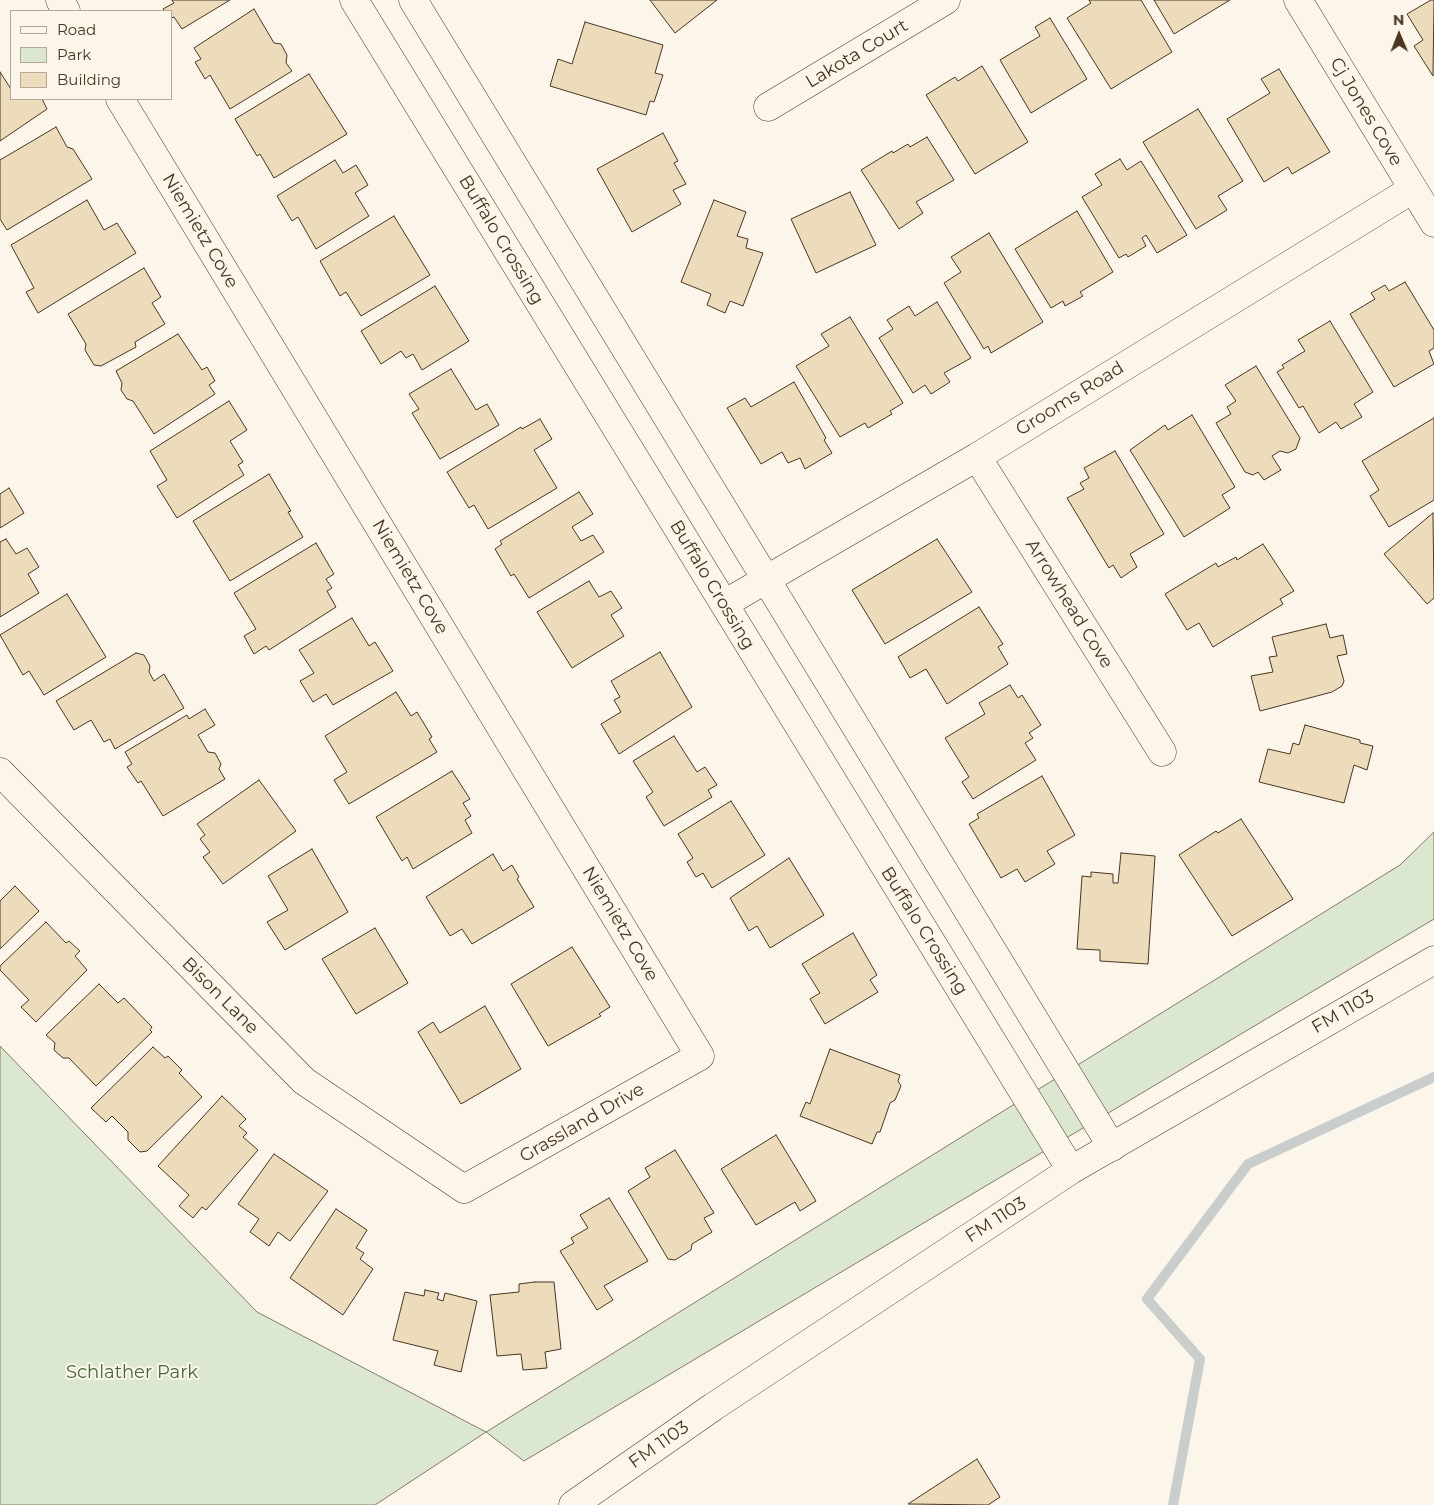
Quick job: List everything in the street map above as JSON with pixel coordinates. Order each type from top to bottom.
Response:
[{"type":"street","name":"Buffalo Crossing","points":[[354,0],[1071,1170]]},
{"type":"street","points":[[413,0],[1112,1147]]},
{"type":"street","name":"Lakota Court","points":[[768,107],[946,0]]},
{"type":"street","name":"Cj Jones Cove","points":[[1298,0],[1434,223]]},
{"type":"street","name":"Niemietz Cove","points":[[121,100],[700,1056]]},
{"type":"street","name":"Grooms Road","points":[[724,604],[977,457],[1413,189]]},
{"type":"street","name":"Arrowhead Cove","points":[[977,457],[1162,752]]},
{"type":"street","name":"Bison Lane","points":[[0,772],[304,1081],[464,1189]]},
{"type":"street","name":"FM 1103","points":[[573,1505],[713,1407],[1071,1170],[1434,960]]},
{"type":"street","name":"Grassland Drive","points":[[464,1189],[700,1056]]},
{"type":"green space","points":[[1434,832],[1434,919],[524,1461],[486,1432],[1400,865]]},
{"type":"green space","name":"Schlather Park","points":[[0,1046],[257,1312],[486,1432],[375,1505],[0,1505]]},
{"type":"building","points":[[172,0],[230,0],[182,29],[174,17],[172,18],[172,10],[163,9],[174,3]]},
{"type":"building","points":[[650,0],[717,0],[675,33]]},
{"type":"building","points":[[1089,0],[1141,0],[1172,52],[1111,89],[1067,18],[1091,3]]},
{"type":"building","points":[[1154,0],[1230,0],[1174,34]]},
{"type":"building","points":[[1434,0],[1433,76],[1414,46],[1423,40],[1407,14]]},
{"type":"building","points":[[254,9],[274,43],[281,44],[287,55],[286,63],[292,71],[230,109],[210,75],[205,79],[195,62],[201,59],[194,48]]},
{"type":"building","points":[[1050,18],[1087,79],[1031,113],[1000,60],[1040,36],[1035,27]]},
{"type":"building","points":[[585,22],[663,45],[655,73],[663,75],[654,102],[650,101],[646,115],[550,86],[558,59],[572,64]]},
{"type":"building","points":[[982,66],[1028,142],[975,174],[926,95],[955,77],[958,81]]},
{"type":"building","points":[[1279,69],[1330,152],[1292,174],[1288,167],[1264,182],[1227,119],[1270,93],[1261,79]]},
{"type":"building","points":[[0,72],[10,87],[10,100],[42,100],[47,109],[0,141]]},
{"type":"building","points":[[309,74],[347,134],[274,178],[260,154],[257,156],[235,119]]},
{"type":"building","points":[[1198,109],[1243,181],[1218,196],[1227,210],[1196,229],[1143,142]]},
{"type":"building","points":[[56,127],[67,147],[73,149],[92,179],[7,230],[0,219],[0,160]]},
{"type":"building","points":[[663,133],[678,161],[674,163],[686,184],[673,190],[681,204],[632,232],[597,169]]},
{"type":"building","points":[[927,137],[954,180],[916,202],[923,213],[899,229],[861,170],[892,151],[893,153],[908,144],[910,147]]},
{"type":"building","points":[[1120,159],[1127,170],[1141,161],[1187,235],[1157,253],[1146,235],[1142,238],[1146,246],[1128,257],[1126,254],[1119,258],[1082,197],[1102,185],[1095,174]]},
{"type":"building","points":[[335,160],[343,173],[356,165],[368,185],[355,193],[369,216],[316,249],[298,217],[292,221],[277,196]]},
{"type":"building","points":[[850,192],[876,245],[816,273],[791,219]]},
{"type":"building","points":[[87,200],[104,230],[117,223],[136,253],[38,313],[26,292],[34,288],[11,245]]},
{"type":"building","points":[[714,200],[746,212],[737,236],[748,239],[746,248],[763,253],[743,306],[730,301],[725,313],[707,305],[711,294],[681,282]]},
{"type":"building","points":[[1077,211],[1113,272],[1080,292],[1083,296],[1065,306],[1063,301],[1051,308],[1015,249]]},
{"type":"building","points":[[394,216],[430,275],[361,316],[346,292],[340,296],[320,261]]},
{"type":"building","points":[[989,233],[1043,322],[991,353],[988,346],[984,349],[944,283],[961,272],[951,257]]},
{"type":"building","points":[[144,268],[161,297],[152,303],[165,324],[135,342],[136,347],[101,366],[94,365],[85,350],[86,344],[68,314]]},
{"type":"building","points":[[1405,282],[1434,330],[1434,348],[1429,351],[1434,364],[1394,387],[1350,314],[1375,299],[1371,293],[1385,285],[1389,291]]},
{"type":"building","points":[[435,286],[469,341],[422,370],[413,354],[406,358],[401,351],[381,364],[361,331]]},
{"type":"building","points":[[937,302],[971,358],[944,373],[950,382],[931,394],[925,385],[913,393],[879,338],[893,329],[887,320],[909,306],[915,316]]},
{"type":"building","points":[[850,317],[903,403],[890,411],[892,414],[868,428],[865,423],[840,437],[796,366],[829,346],[821,334]]},
{"type":"building","points":[[1330,321],[1373,392],[1354,404],[1362,417],[1341,429],[1336,422],[1319,433],[1303,406],[1299,408],[1277,372],[1284,368],[1282,365],[1305,351],[1298,340]]},
{"type":"building","points":[[178,334],[202,370],[207,367],[215,381],[209,385],[215,394],[154,434],[133,401],[127,399],[121,390],[122,383],[116,371]]},
{"type":"building","points":[[1256,366],[1300,438],[1296,449],[1288,453],[1280,451],[1272,456],[1281,470],[1264,480],[1258,472],[1253,475],[1245,472],[1216,423],[1231,414],[1227,407],[1236,401],[1225,385]]},
{"type":"building","points":[[451,369],[476,410],[487,404],[499,425],[440,459],[412,413],[419,409],[409,394]]},
{"type":"building","points":[[794,382],[826,438],[824,440],[832,453],[805,469],[800,458],[788,463],[782,452],[761,464],[727,408],[745,398],[751,407]]},
{"type":"building","points":[[229,401],[247,430],[230,441],[243,462],[238,465],[244,475],[177,518],[157,486],[167,480],[150,451]]},
{"type":"building","points":[[1192,415],[1235,487],[1222,495],[1230,508],[1184,537],[1130,450],[1165,425],[1168,430]]},
{"type":"building","points":[[1434,418],[1434,500],[1389,527],[1370,496],[1379,490],[1362,461]]},
{"type":"building","points":[[540,419],[552,439],[534,450],[557,488],[488,529],[474,505],[469,508],[447,472],[521,427],[522,429]]},
{"type":"building","points":[[1115,451],[1164,534],[1130,554],[1137,567],[1121,578],[1113,565],[1109,568],[1067,498],[1084,489],[1080,483],[1089,478],[1084,468]]},
{"type":"building","points":[[269,474],[291,511],[288,512],[303,537],[230,581],[193,521]]},
{"type":"building","points":[[9,488],[24,513],[0,528],[0,494]]},
{"type":"building","points":[[579,492],[593,514],[572,527],[581,541],[593,535],[604,552],[529,598],[514,574],[511,576],[495,549],[502,544],[500,541]]},
{"type":"building","points":[[1433,513],[1434,598],[1427,604],[1384,554]]},
{"type":"building","points":[[6,539],[16,554],[27,548],[39,567],[28,574],[39,593],[0,617],[0,542]]},
{"type":"building","points":[[937,539],[972,592],[885,644],[852,590]]},
{"type":"building","points":[[316,543],[334,574],[326,579],[332,588],[327,591],[336,607],[269,650],[266,646],[254,654],[244,636],[256,629],[234,593]]},
{"type":"building","points":[[1263,544],[1294,591],[1280,599],[1283,604],[1213,647],[1199,623],[1187,630],[1165,594],[1216,563],[1218,567],[1236,557],[1237,560]]},
{"type":"building","points":[[589,581],[599,597],[611,591],[622,608],[611,615],[624,636],[572,668],[537,612]]},
{"type":"building","points":[[67,594],[106,657],[44,695],[29,671],[23,675],[0,635]]},
{"type":"building","points":[[979,607],[1003,644],[998,647],[1008,664],[947,704],[926,669],[910,678],[898,657]]},
{"type":"building","points":[[352,618],[369,646],[375,642],[393,671],[333,705],[326,694],[313,702],[300,681],[314,673],[299,650]]},
{"type":"building","points":[[1326,624],[1330,638],[1343,635],[1347,654],[1337,656],[1344,681],[1342,686],[1332,692],[1260,711],[1251,676],[1273,672],[1269,657],[1277,656],[1272,637]]},
{"type":"building","points":[[660,652],[692,707],[619,754],[601,724],[621,712],[614,700],[620,697],[611,681]]},
{"type":"building","points":[[136,653],[144,655],[150,666],[149,672],[154,681],[164,674],[184,708],[115,749],[110,739],[104,742],[91,720],[74,730],[56,701]]},
{"type":"building","points":[[1010,685],[1018,698],[1022,695],[1041,725],[1029,733],[1033,738],[1025,743],[1036,760],[973,799],[962,782],[969,777],[945,738],[985,714],[979,703]]},
{"type":"building","points":[[396,692],[411,716],[417,712],[432,737],[429,739],[437,752],[349,804],[334,780],[347,772],[325,736]]},
{"type":"building","points":[[205,709],[215,725],[198,735],[208,752],[215,753],[221,764],[219,769],[225,779],[163,816],[141,781],[138,783],[127,767],[132,764],[125,752],[187,715],[189,719]]},
{"type":"building","points":[[1305,725],[1360,740],[1360,743],[1373,746],[1367,770],[1354,765],[1344,803],[1259,782],[1268,749],[1290,754],[1293,743],[1299,745]]},
{"type":"building","points":[[674,736],[697,772],[705,767],[717,785],[708,790],[712,797],[664,826],[646,797],[653,792],[633,761]]},
{"type":"building","points":[[452,771],[470,799],[463,803],[471,816],[465,820],[472,833],[413,869],[407,857],[402,861],[376,817]]},
{"type":"building","points":[[1042,776],[1075,835],[1047,851],[1055,864],[1025,882],[1017,869],[1001,878],[969,824],[979,818],[977,814]]},
{"type":"building","points":[[259,780],[296,831],[223,884],[203,857],[210,852],[200,839],[205,835],[197,824]]},
{"type":"building","points":[[731,801],[765,855],[712,888],[703,873],[696,877],[687,862],[693,858],[678,834]]},
{"type":"building","points":[[1241,819],[1293,899],[1232,936],[1179,855],[1216,831],[1218,833]]},
{"type":"building","points":[[312,849],[348,912],[285,950],[267,922],[288,910],[268,876]]},
{"type":"building","points":[[1121,853],[1155,856],[1148,964],[1100,961],[1100,950],[1077,949],[1082,876],[1091,877],[1091,872],[1113,874],[1113,883],[1118,883]]},
{"type":"building","points":[[493,854],[503,871],[512,865],[519,877],[517,879],[534,907],[472,944],[462,929],[450,936],[426,897]]},
{"type":"building","points":[[789,858],[824,915],[770,948],[757,926],[749,931],[730,898]]},
{"type":"building","points":[[15,886],[39,911],[0,949],[0,901]]},
{"type":"building","points":[[46,922],[66,943],[69,941],[80,951],[75,956],[87,970],[36,1022],[21,1007],[29,1000],[0,970],[0,966]]},
{"type":"building","points":[[375,928],[408,983],[356,1014],[322,959]]},
{"type":"building","points":[[853,933],[877,975],[870,980],[878,992],[825,1024],[810,999],[820,993],[802,964]]},
{"type":"building","points":[[572,947],[610,1007],[599,1014],[601,1016],[548,1046],[511,984]]},
{"type":"building","points":[[99,984],[118,1003],[124,998],[152,1027],[150,1030],[152,1032],[96,1086],[69,1058],[63,1058],[54,1050],[55,1043],[46,1035]]},
{"type":"building","points":[[485,1006],[521,1069],[461,1104],[418,1032],[433,1022],[440,1033]]},
{"type":"building","points":[[153,1047],[165,1058],[168,1056],[182,1070],[179,1073],[202,1097],[147,1151],[140,1152],[128,1140],[128,1132],[112,1116],[106,1122],[91,1108]]},
{"type":"building","points":[[830,1049],[900,1075],[898,1081],[901,1086],[895,1100],[890,1103],[880,1132],[877,1132],[872,1144],[800,1116],[806,1102],[810,1104]]},
{"type":"building","points":[[222,1096],[246,1119],[239,1126],[247,1133],[243,1137],[258,1150],[206,1210],[202,1207],[193,1218],[179,1206],[189,1195],[158,1166]]},
{"type":"building","points":[[776,1135],[816,1201],[800,1211],[795,1202],[756,1225],[721,1169]]},
{"type":"building","points":[[675,1150],[714,1213],[704,1218],[712,1232],[692,1244],[691,1250],[675,1260],[668,1259],[628,1191],[650,1177],[645,1168]]},
{"type":"building","points":[[274,1154],[328,1191],[290,1241],[278,1232],[269,1246],[250,1232],[259,1219],[238,1204]]},
{"type":"building","points":[[609,1198],[648,1261],[604,1286],[613,1300],[597,1310],[560,1251],[574,1243],[571,1238],[588,1228],[580,1215]]},
{"type":"building","points":[[336,1209],[367,1230],[356,1248],[364,1253],[360,1259],[373,1269],[343,1315],[290,1278]]},
{"type":"building","points":[[554,1282],[561,1349],[545,1352],[547,1368],[523,1370],[521,1354],[497,1356],[490,1295],[519,1292],[519,1284]]},
{"type":"building","points":[[425,1290],[439,1293],[437,1299],[443,1301],[445,1293],[477,1301],[461,1372],[434,1365],[438,1351],[393,1340],[405,1292],[424,1296]]},
{"type":"building","points":[[977,1459],[1000,1497],[988,1505],[908,1504]]},
{"type":"waterway","points":[[1173,1505],[1200,1359],[1147,1299],[1248,1164],[1434,1077]]}]
